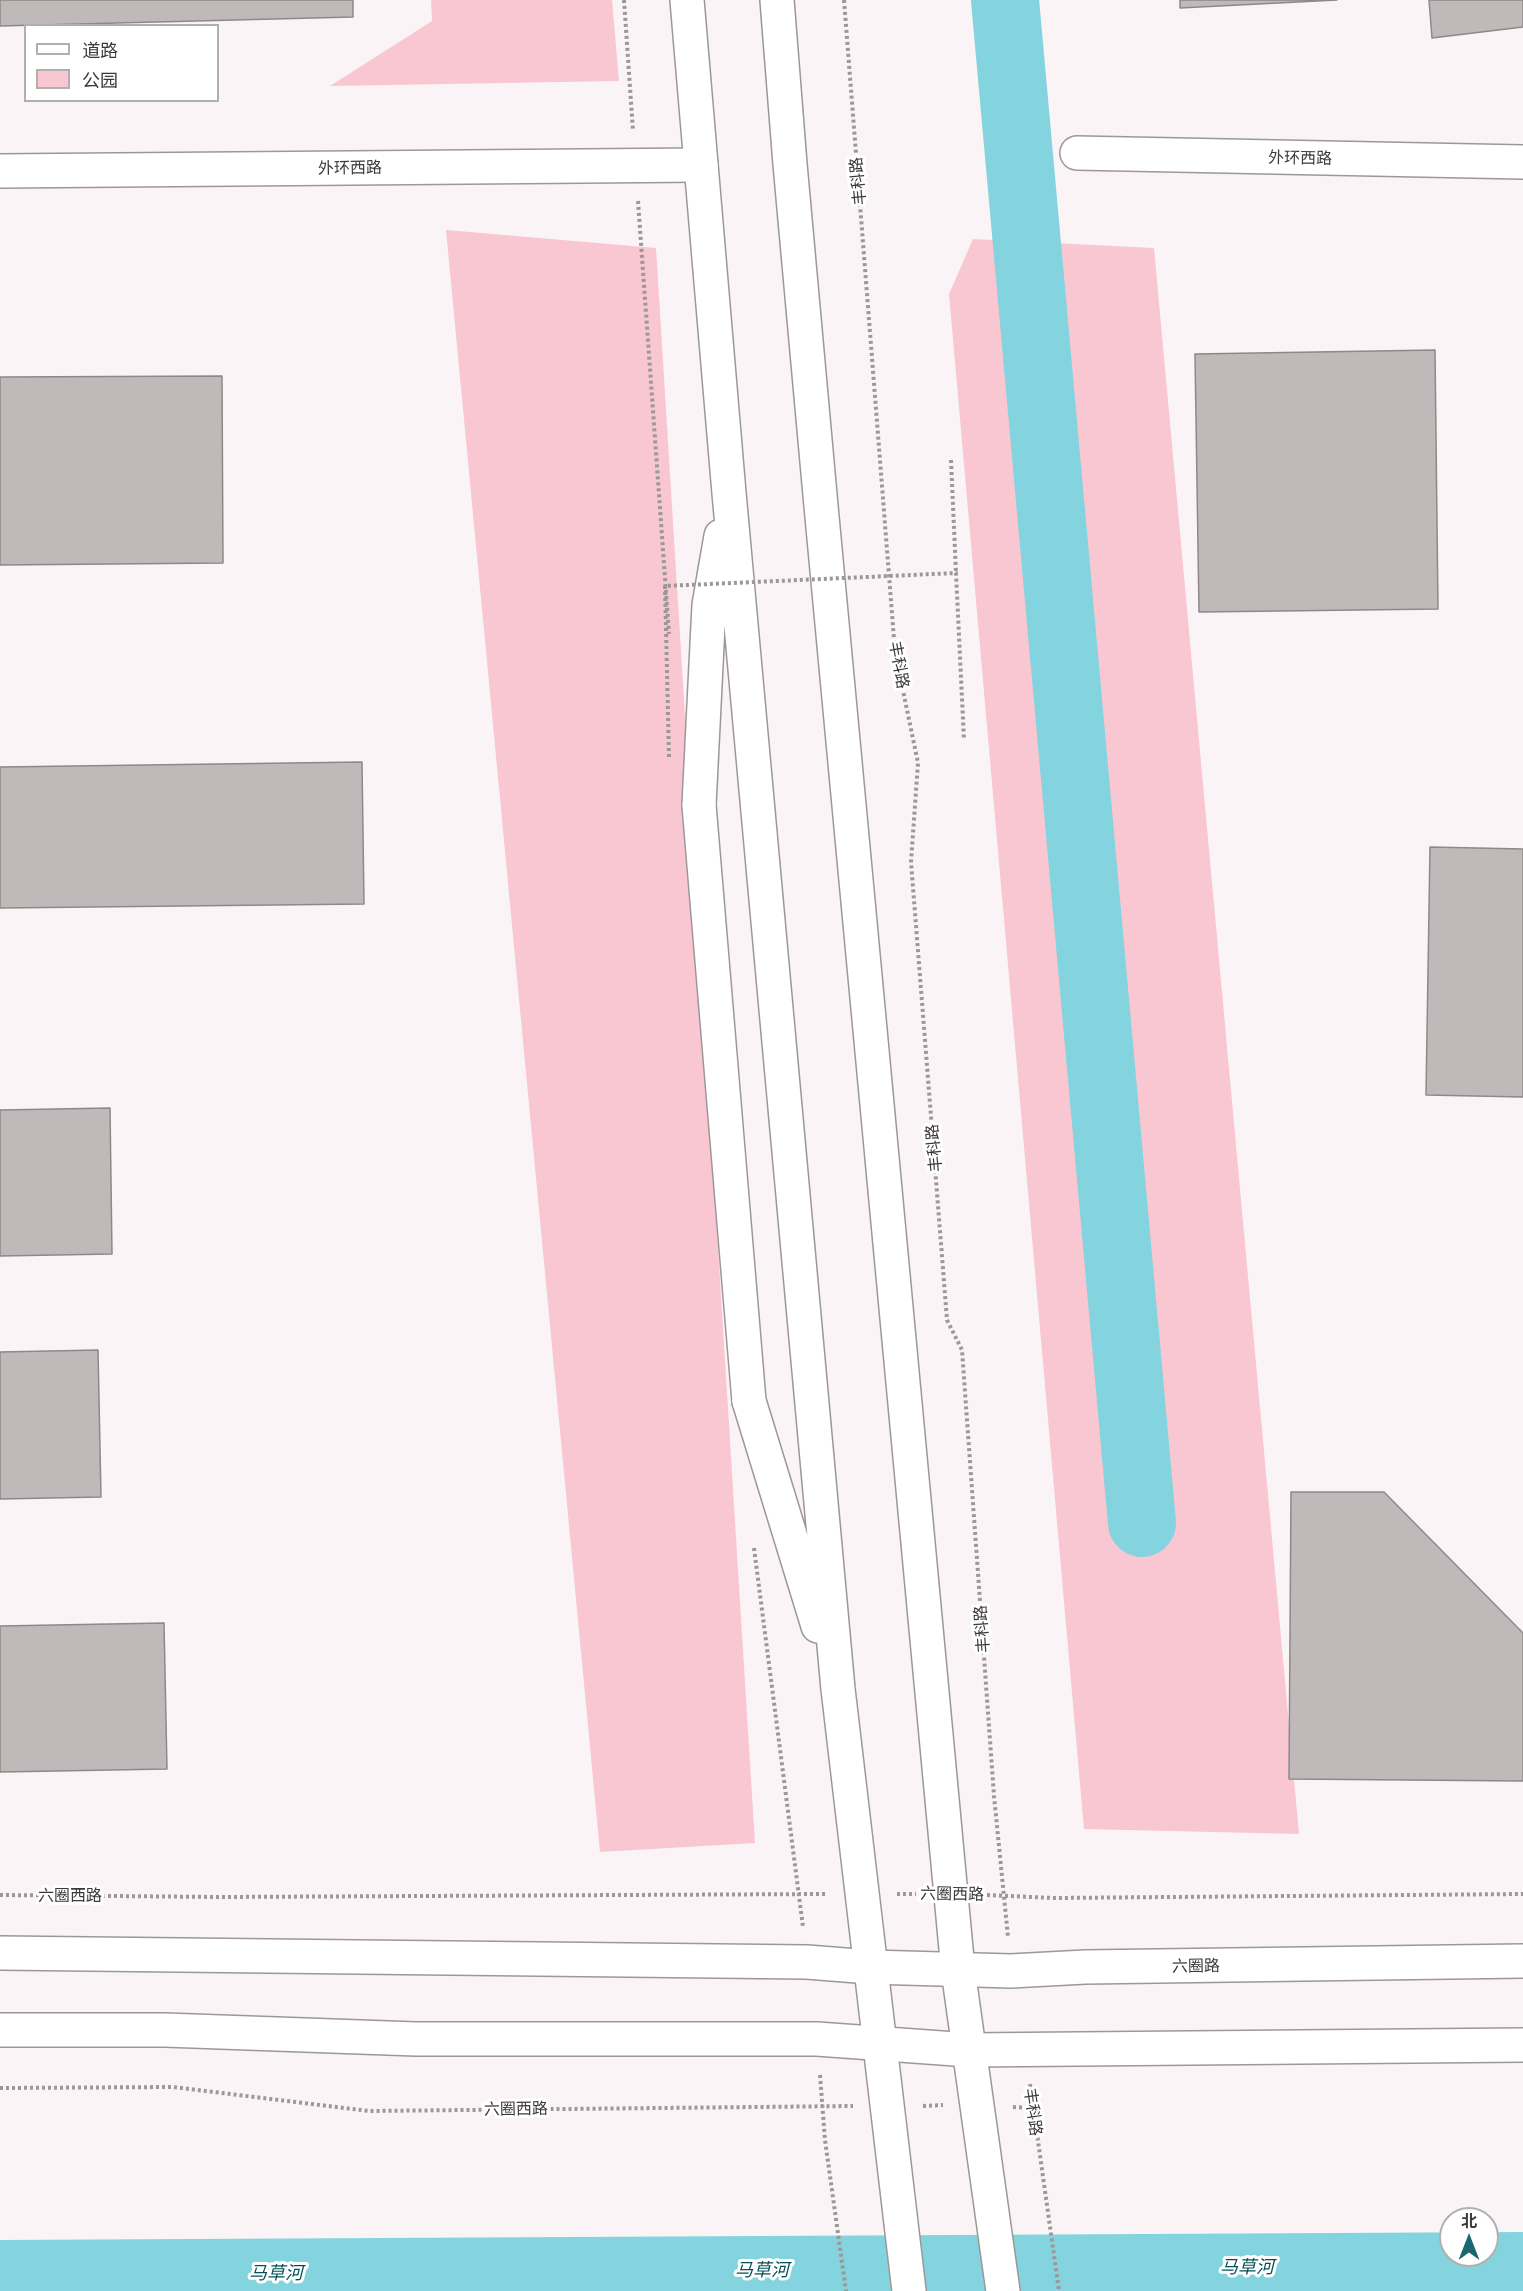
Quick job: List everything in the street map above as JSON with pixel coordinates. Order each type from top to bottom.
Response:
[{"type":"main road","points":[[687,0],[729,493],[838,1689],[909,2291]]},
{"type":"main road","points":[[777,0],[821,506],[958,1970],[1003,2291]]},
{"type":"main road","name":"外环西路","points":[[1077,153],[1523,162]]},
{"type":"main road","name":"外环西路","points":[[0,171],[701,165]]},
{"type":"main road","points":[[729,493],[709,605],[699,805],[749,1401],[838,1689]]},
{"type":"main road","points":[[0,1953],[807,1962],[870,1968]]},
{"type":"main road","name":"六圈路","points":[[870,1968],[1011,1971],[1097,1967],[1523,1961]]},
{"type":"main road","points":[[0,2030],[165,2030],[416,2038],[817,2039],[969,2050],[1523,2045]]},
{"type":"path","points":[[624,0],[674,698]]},
{"type":"path","name":"丰科路","points":[[844,0],[895,652],[918,763],[911,862],[947,1320],[962,1350],[994,1796],[1011,1971]]},
{"type":"path","points":[[951,460],[964,740]]},
{"type":"path","points":[[657,477],[665,586],[669,757]]},
{"type":"path","points":[[665,586],[956,573]]},
{"type":"path","points":[[753,1539],[807,1962]]},
{"type":"path","name":"六圈西路","points":[[0,1895],[219,1897],[798,1893],[1005,1895],[1054,1898],[1523,1894]]},
{"type":"path","points":[[817,2039],[822,2106],[846,2291]]},
{"type":"path","name":"丰科路","points":[[1025,2049],[1059,2291]]},
{"type":"path","name":"六圈西路","points":[[0,2088],[173,2087],[369,2111],[976,2105],[1033,2108]]},
{"type":"green space","points":[[431,0],[612,0],[619,81],[330,86],[432,21]]},
{"type":"green space","points":[[446,230],[656,248],[755,1843],[600,1852]]},
{"type":"green space","points":[[973,239],[1154,248],[1299,1834],[1084,1829],[949,294]]},
{"type":"building","points":[[0,0],[353,0],[353,17],[0,26]]},
{"type":"building","points":[[1180,0],[1337,0],[1180,8]]},
{"type":"building","points":[[1429,0],[1523,0],[1523,27],[1432,38]]},
{"type":"building","points":[[1435,350],[1438,609],[1199,612],[1195,354]]},
{"type":"building","points":[[222,376],[223,563],[0,565],[0,377]]},
{"type":"building","points":[[362,762],[364,904],[0,908],[0,767]]},
{"type":"building","points":[[1430,847],[1523,849],[1523,1097],[1426,1095]]},
{"type":"building","points":[[110,1108],[112,1254],[0,1256],[0,1110]]},
{"type":"building","points":[[98,1350],[101,1497],[0,1499],[0,1352]]},
{"type":"building","points":[[1291,1492],[1384,1492],[1523,1633],[1523,1781],[1289,1779]]},
{"type":"building","points":[[164,1623],[167,1769],[0,1772],[0,1626]]},
{"type":"waterway","points":[[1005,0],[1142,1523]]},
{"type":"waterway","name":"马草河","points":[[0,2274],[1523,2266]]}]
